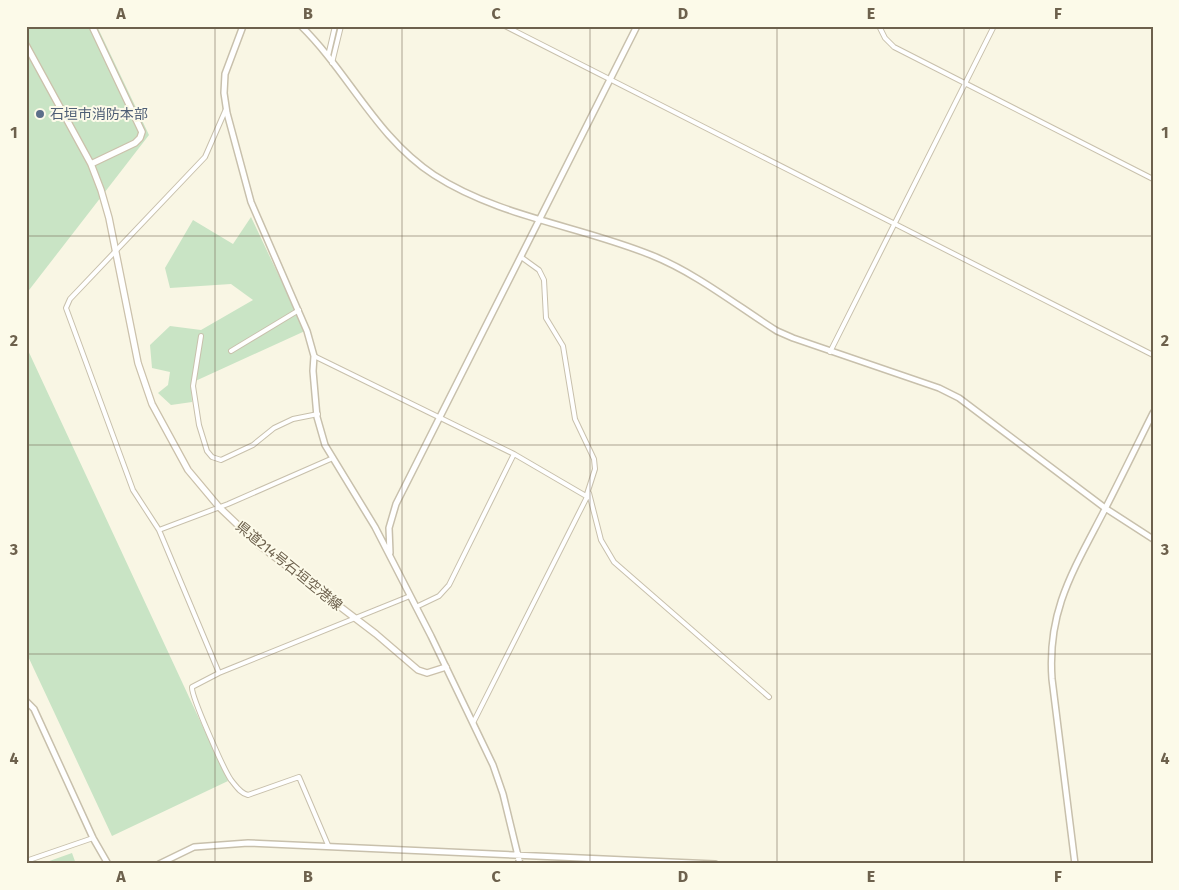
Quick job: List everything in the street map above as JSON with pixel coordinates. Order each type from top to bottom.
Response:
[{"type":"main road","points":[[91,164],[135,143],[140,138],[142,132],[92,26]]},
{"type":"main road","name":"県道214号石垣空港線","points":[[26,45],[91,164],[101,190],[116,249],[138,363],[152,404],[188,470],[219,507],[259,545],[418,670],[427,673],[446,667]]},
{"type":"street","points":[[243,26],[225,74],[226,108],[250,202],[299,310],[314,356],[313,371],[318,414],[325,445],[375,527],[493,765],[503,794],[520,864]]},
{"type":"street","points":[[301,26],[332,63],[377,123],[402,150],[420,165],[453,186],[478,197],[541,219],[633,248],[672,264],[777,331],[830,352],[923,382],[958,398],[1037,455],[1105,508],[1153,539]]},
{"type":"street","points":[[327,57],[334,26]]},
{"type":"street","points":[[332,63],[340,26]]},
{"type":"street","points":[[505,26],[610,81],[1153,355]]},
{"type":"street","points":[[391,558],[388,537],[391,516],[439,417],[638,26]]},
{"type":"street","points":[[879,26],[885,38],[894,48],[1153,179]]},
{"type":"street","points":[[830,352],[994,26]]},
{"type":"street","points":[[219,673],[159,530],[133,490],[66,311],[70,299],[205,157],[226,108]]},
{"type":"street","points":[[473,723],[588,495],[595,469],[594,459],[575,419],[563,346],[546,318],[544,280],[539,270],[521,257]]},
{"type":"street","points":[[231,351],[299,310]]},
{"type":"street","points":[[201,336],[193,386],[199,425],[207,451],[212,457],[221,460],[253,445],[274,428],[287,422],[318,414]]},
{"type":"street","points":[[314,356],[514,454],[588,495],[601,540],[614,562],[769,697]]},
{"type":"street","points":[[1075,864],[1050,657],[1053,629],[1064,590],[1153,414]]},
{"type":"street","points":[[416,607],[439,596],[449,585],[514,454]]},
{"type":"street","points":[[159,530],[219,507],[332,458]]},
{"type":"street","points":[[328,845],[299,777],[248,795],[242,793],[230,779],[191,690],[194,686],[219,673],[410,596]]},
{"type":"street","points":[[26,700],[34,709],[93,838],[108,864]]},
{"type":"street","points":[[26,861],[93,838]]},
{"type":"street","points":[[159,864],[194,847],[226,843],[328,845],[715,864]]},
{"type":"green space","points":[[26,26],[97,26],[149,135],[26,294]]},
{"type":"green space","points":[[251,217],[305,331],[191,383],[192,402],[171,405],[158,393],[168,385],[170,372],[152,368],[150,345],[170,326],[201,330],[253,300],[231,284],[170,288],[165,268],[193,220],[233,244]]},
{"type":"green space","points":[[26,346],[228,781],[112,836],[26,652]]},
{"type":"green space","points":[[72,853],[76,864],[41,864]]},
{"type":"place","name":"石垣市消防本部","points":[[40,114]]}]
